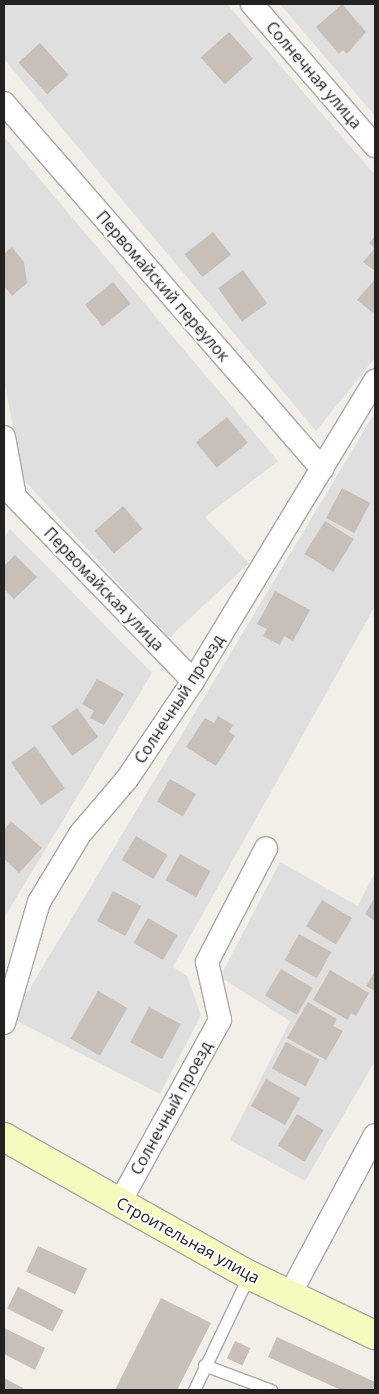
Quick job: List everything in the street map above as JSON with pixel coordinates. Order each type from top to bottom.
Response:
[{"type":"street","name":"Солнечная улица","points":[[252,4],[375,146]]},
{"type":"street","name":"Первомайский переулок","points":[[4,103],[322,470]]},
{"type":"street","name":"Солнечный проезд","points":[[4,1024],[39,902],[80,834],[127,779],[193,681],[375,381]]},
{"type":"street","name":"Первомайская улица","points":[[4,437],[9,505],[193,681]]},
{"type":"street","name":"Солнечный проезд","points":[[120,1202],[220,1020],[207,962],[266,848]]},
{"type":"street","points":[[290,1294],[375,1135]]},
{"type":"street","name":"Строительная улица","points":[[4,1137],[249,1275],[375,1334]]},
{"type":"lane","points":[[194,1390],[204,1365],[249,1275]]},
{"type":"lane","points":[[204,1365],[271,1390]]},
{"type":"shaded area","points":[[4,4],[227,4],[375,175],[375,358],[316,431],[4,59]]},
{"type":"shaded area","points":[[280,4],[375,4],[375,116]]},
{"type":"shaded area","points":[[4,137],[278,461],[205,517],[249,563],[169,638],[23,479],[4,380]]},
{"type":"shaded area","points":[[375,412],[375,606],[173,967],[187,976],[201,1015],[160,1094],[17,1021],[24,998]]},
{"type":"shaded area","points":[[10,529],[152,673],[4,918],[4,538]]},
{"type":"shaded area","points":[[280,862],[358,906],[375,872],[375,1061],[305,1181],[230,1140],[290,1021],[220,977]]},
{"type":"building","points":[[342,4],[366,32],[347,54],[343,50],[339,54],[316,27]]},
{"type":"building","points":[[229,32],[253,59],[225,84],[201,57]]},
{"type":"building","points":[[40,43],[69,75],[47,94],[18,62]]},
{"type":"building","points":[[213,232],[231,255],[202,277],[185,254]]},
{"type":"building","points":[[375,236],[375,248],[369,243]]},
{"type":"building","points":[[12,247],[24,262],[27,283],[12,296],[4,286],[4,254]]},
{"type":"building","points":[[375,248],[375,271],[363,262]]},
{"type":"building","points":[[243,270],[267,303],[242,321],[218,288]]},
{"type":"building","points":[[375,279],[375,311],[373,313],[357,300]]},
{"type":"building","points":[[113,282],[131,304],[103,326],[85,305]]},
{"type":"building","points":[[227,417],[248,443],[217,468],[196,442]]},
{"type":"building","points":[[342,488],[370,503],[354,533],[326,518]]},
{"type":"building","points":[[123,506],[143,529],[114,554],[94,531]]},
{"type":"building","points":[[325,521],[354,539],[333,572],[304,554]]},
{"type":"building","points":[[15,555],[37,577],[14,599],[4,589],[4,566]]},
{"type":"building","points":[[275,591],[310,610],[293,641],[284,636],[280,645],[263,636],[267,629],[257,624]]},
{"type":"building","points":[[97,679],[124,694],[104,725],[90,718],[94,711],[82,704]]},
{"type":"building","points":[[77,708],[98,737],[72,756],[51,727]]},
{"type":"building","points":[[218,716],[233,725],[229,732],[235,736],[216,766],[186,747],[205,718],[214,723]]},
{"type":"building","points":[[35,746],[65,789],[41,805],[11,763]]},
{"type":"building","points":[[170,779],[196,794],[183,817],[157,802]]},
{"type":"building","points":[[11,821],[42,848],[19,873],[4,859],[4,830]]},
{"type":"building","points":[[136,836],[168,855],[153,879],[122,860]]},
{"type":"building","points":[[180,854],[211,871],[196,897],[165,880]]},
{"type":"building","points":[[113,891],[141,906],[125,936],[97,921]]},
{"type":"building","points":[[375,897],[375,921],[365,914]]},
{"type":"building","points":[[322,900],[352,918],[336,945],[306,927]]},
{"type":"building","points":[[148,918],[177,935],[163,960],[134,943]]},
{"type":"building","points":[[299,934],[331,952],[317,978],[284,960]]},
{"type":"building","points":[[281,969],[313,988],[297,1015],[265,996]]},
{"type":"building","points":[[330,970],[369,993],[356,1016],[351,1013],[348,1020],[313,1000]]},
{"type":"building","points":[[375,971],[375,991],[366,986]]},
{"type":"building","points":[[98,991],[127,1008],[100,1056],[71,1039]]},
{"type":"building","points":[[308,1002],[337,1019],[333,1026],[343,1031],[326,1060],[287,1038]]},
{"type":"building","points":[[149,1007],[181,1024],[162,1059],[130,1042]]},
{"type":"building","points":[[286,1042],[320,1060],[305,1086],[272,1068]]},
{"type":"building","points":[[266,1079],[300,1098],[285,1125],[251,1106]]},
{"type":"building","points":[[297,1114],[324,1130],[305,1162],[278,1146]]},
{"type":"building","points":[[38,1246],[87,1269],[75,1294],[26,1271]]},
{"type":"building","points":[[18,1287],[63,1310],[53,1332],[7,1308]]},
{"type":"building","points":[[161,1298],[211,1323],[177,1390],[115,1390]]},
{"type":"building","points":[[4,1328],[45,1348],[35,1370],[4,1354]]},
{"type":"building","points":[[277,1337],[375,1382],[375,1390],[341,1390],[268,1357]]},
{"type":"building","points":[[235,1341],[250,1348],[242,1365],[227,1358]]},
{"type":"building","points":[[4,1378],[23,1388],[22,1390],[4,1390]]}]
